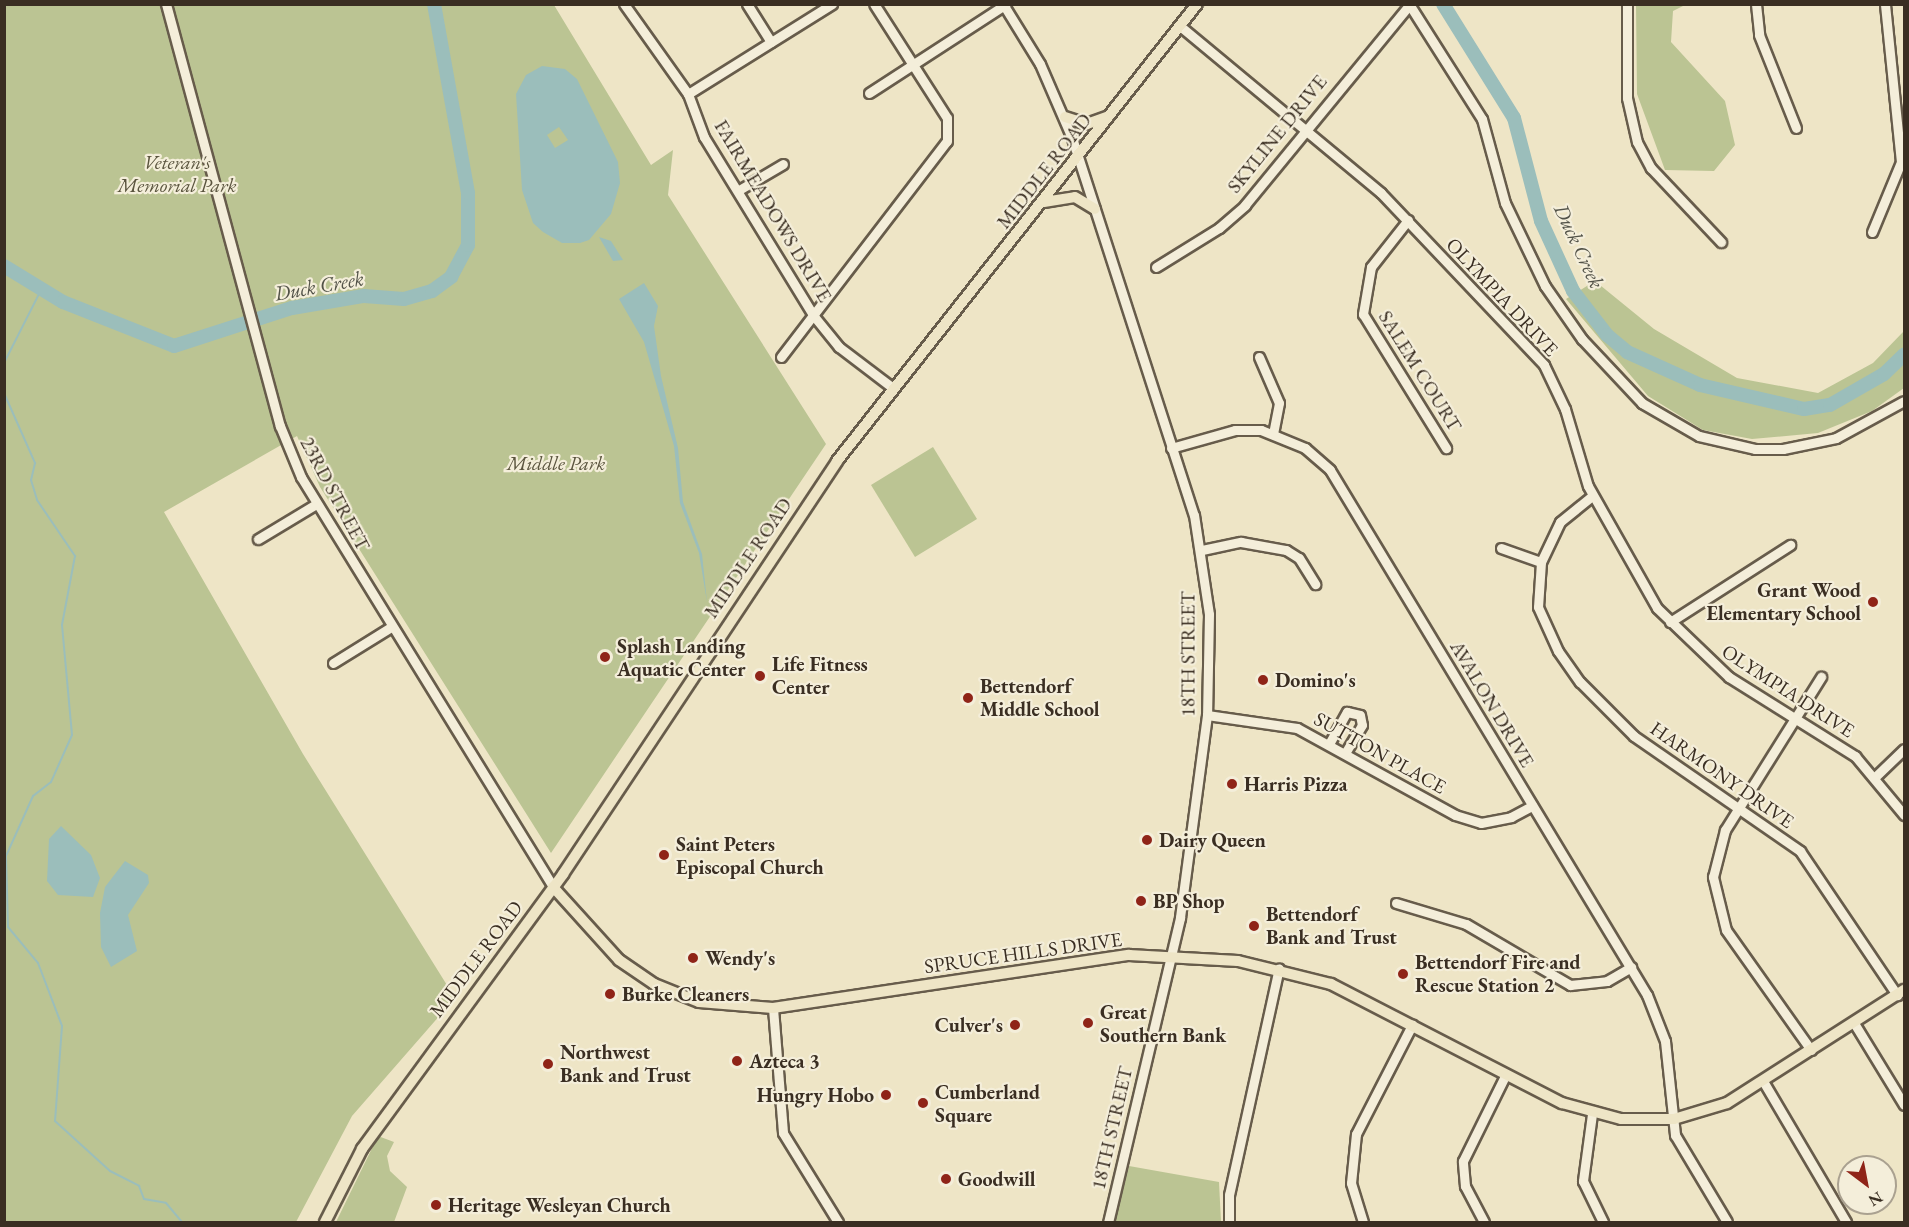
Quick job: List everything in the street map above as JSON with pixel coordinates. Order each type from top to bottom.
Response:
[{"type":"main road","name":"MIDDLE ROAD","points":[[325,1222],[340,1185],[373,1134],[553,887],[815,491],[893,388],[1078,158],[1197,4]]},
{"type":"main road","name":"MIDDLE ROAD","points":[[1065,117],[1087,124],[1112,114]]},
{"type":"main road","points":[[1043,202],[1075,197],[1095,209]]},
{"type":"main road","name":"SPRUCE HILLS DRIVE","points":[[553,887],[619,960],[654,984],[707,1004],[773,1008],[1077,960],[1172,954],[1279,968],[1369,1000],[1506,1074],[1592,1114],[1674,1119],[1727,1103],[1901,992]]},
{"type":"street","name":"23RD STREET","points":[[166,4],[284,435],[316,504],[553,887]]},
{"type":"street","name":"FAIRMEADOWS DRIVE","points":[[624,4],[688,94],[704,137],[739,190],[813,315],[840,346],[893,388]]},
{"type":"street","points":[[747,4],[771,42]]},
{"type":"street","points":[[688,94],[832,4]]},
{"type":"street","points":[[781,357],[947,141],[947,118],[874,4]]},
{"type":"street","points":[[1627,4],[1627,98],[1637,142],[1651,168],[1720,242]]},
{"type":"street","points":[[1756,4],[1759,35],[1796,128]]},
{"type":"street","points":[[1872,232],[1901,162],[1885,4]]},
{"type":"street","points":[[869,93],[1004,5]]},
{"type":"street","name":"18TH STREET","points":[[1004,5],[1065,117],[1202,550],[1209,614],[1207,715],[1172,954],[1108,1222]]},
{"type":"street","points":[[1409,5],[1482,119],[1504,203],[1545,286],[1582,339],[1642,404],[1699,436],[1755,449],[1783,449],[1836,438],[1905,401]]},
{"type":"street","name":"SKYLINE DRIVE","points":[[1156,267],[1236,213],[1409,5]]},
{"type":"street","name":"OLYMPIA DRIVE","points":[[1180,26],[1408,220],[1544,365],[1565,409],[1592,496],[1638,581],[1670,622],[1729,677],[1855,756],[1905,815]]},
{"type":"street","points":[[739,190],[783,164]]},
{"type":"street","name":"SALEM COURT","points":[[1408,220],[1371,267],[1363,314],[1446,448]]},
{"type":"street","points":[[1259,357],[1279,403],[1273,434]]},
{"type":"street","name":"AVALON DRIVE","points":[[1171,448],[1235,430],[1273,434],[1305,448],[1330,470],[1631,967],[1665,1041],[1678,1142],[1727,1222]]},
{"type":"street","name":"HARMONY DRIVE","points":[[1592,496],[1560,522],[1541,562],[1538,607],[1544,627],[1580,682],[1670,766],[1738,807],[1800,851],[1901,992]]},
{"type":"street","points":[[258,539],[316,504]]},
{"type":"street","points":[[1202,550],[1241,542],[1286,550],[1299,558],[1315,584]]},
{"type":"street","points":[[1670,622],[1790,545]]},
{"type":"street","points":[[1501,548],[1541,562]]},
{"type":"street","points":[[333,663],[391,627]]},
{"type":"street","points":[[1811,1050],[1726,930],[1716,904],[1715,855],[1738,807],[1821,677]]},
{"type":"street","points":[[1329,744],[1347,712],[1360,715],[1362,725],[1344,753]]},
{"type":"street","name":"SUTTON PLACE","points":[[1207,715],[1272,721],[1329,744],[1455,815],[1481,823],[1512,817],[1532,806]]},
{"type":"street","points":[[1875,777],[1905,748]]},
{"type":"street","points":[[1396,903],[1466,924],[1570,985],[1607,981],[1631,967]]},
{"type":"street","points":[[1229,1222],[1229,1195],[1279,968]]},
{"type":"street","points":[[773,1008],[783,1133],[838,1222]]},
{"type":"street","points":[[1854,1023],[1905,1106]]},
{"type":"street","points":[[1363,1222],[1351,1183],[1356,1134],[1412,1025]]},
{"type":"street","points":[[1484,1222],[1465,1186],[1463,1161],[1506,1074]]},
{"type":"street","points":[[1763,1081],[1846,1222]]},
{"type":"street","points":[[1592,1114],[1583,1181],[1603,1222]]},
{"type":"green space","points":[[5,5],[554,5],[651,165],[673,150],[668,195],[826,444],[551,853],[320,487],[297,436],[164,512],[303,754],[455,998],[352,1116],[296,1222],[5,1222]]},
{"type":"green space","points":[[1636,5],[1685,5],[1673,11],[1671,42],[1725,101],[1735,145],[1714,171],[1665,170],[1637,94]]},
{"type":"green space","points":[[1595,281],[1654,329],[1737,378],[1818,393],[1873,363],[1904,331],[1904,388],[1872,411],[1818,433],[1752,439],[1703,430],[1648,396],[1566,299]]},
{"type":"green space","points":[[933,447],[977,519],[915,557],[871,485]]},
{"type":"green space","points":[[378,1136],[394,1142],[387,1156],[390,1171],[407,1187],[394,1222],[336,1222]]},
{"type":"green space","points":[[1129,1166],[1219,1182],[1221,1222],[1115,1222]]},
{"type":"water","points":[[542,66],[565,69],[577,79],[618,162],[620,183],[611,214],[589,240],[580,243],[562,243],[533,223],[522,190],[516,94],[526,75]],"holes":[[[559,127],[568,140],[555,148],[547,135]]]},
{"type":"water","points":[[599,237],[611,241],[623,260],[613,261]]},
{"type":"water","points":[[644,283],[658,306],[654,326],[661,376],[678,448],[683,502],[702,554],[707,602],[699,553],[680,503],[674,446],[644,342],[619,299]]},
{"type":"water","points":[[61,826],[91,855],[100,878],[93,897],[58,895],[47,881],[49,839]]},
{"type":"water","points":[[125,861],[148,875],[149,883],[128,915],[137,951],[111,967],[101,947],[100,913],[105,887]]},
{"type":"waterway","name":"Duck Creek","points":[[4,266],[63,302],[174,346],[292,308],[364,296],[404,299],[432,291],[451,277],[468,245],[468,193],[434,4]]},
{"type":"waterway","name":"Duck Creek","points":[[1443,4],[1514,118],[1541,221],[1573,291],[1607,335],[1627,352],[1700,385],[1804,409],[1830,405],[1884,374],[1904,355]]},
{"type":"waterway","points":[[4,363],[41,290]]},
{"type":"waterway","points":[[4,393],[35,463],[31,480],[37,500],[75,556],[62,625],[72,735],[51,782],[33,796],[6,856],[8,927],[38,963],[62,1026],[55,1121],[110,1171],[139,1186],[144,1199],[166,1203],[182,1222]]},
{"type":"place","name":"Grant Wood Elementary School","points":[[1873,602]]},
{"type":"place","name":"Splash Landing Aquatic Center","points":[[605,657]]},
{"type":"place","name":"Life Fitness Center","points":[[760,676]]},
{"type":"place","name":"Domino's","points":[[1263,680]]},
{"type":"place","name":"Bettendorf Middle School","points":[[968,698]]},
{"type":"place","name":"Harris Pizza","points":[[1232,784]]},
{"type":"place","name":"Dairy Queen","points":[[1147,840]]},
{"type":"place","name":"Saint Peters Episcopal Church","points":[[664,855]]},
{"type":"place","name":"BP Shop","points":[[1141,901]]},
{"type":"place","name":"Bettendorf Bank and Trust","points":[[1254,926]]},
{"type":"place","name":"Wendy's","points":[[693,958]]},
{"type":"place","name":"Bettendorf Fire and Rescue Station 2","points":[[1403,974]]},
{"type":"place","name":"Burke Cleaners","points":[[610,994]]},
{"type":"place","name":"Great Southern Bank","points":[[1088,1023]]},
{"type":"place","name":"Culver's","points":[[1015,1025]]},
{"type":"place","name":"Azteca 3","points":[[737,1061]]},
{"type":"place","name":"Northwest Bank and Trust","points":[[548,1064]]},
{"type":"place","name":"Hungry Hobo","points":[[886,1095]]},
{"type":"place","name":"Cumberland Square","points":[[923,1103]]},
{"type":"place","name":"Goodwill","points":[[946,1179]]},
{"type":"place","name":"Heritage Wesleyan Church","points":[[436,1205]]},
{"type":"park label","name":"Veteran's Memorial Park","points":[[177,174]]},
{"type":"park label","name":"Middle Park","points":[[556,463]]}]
